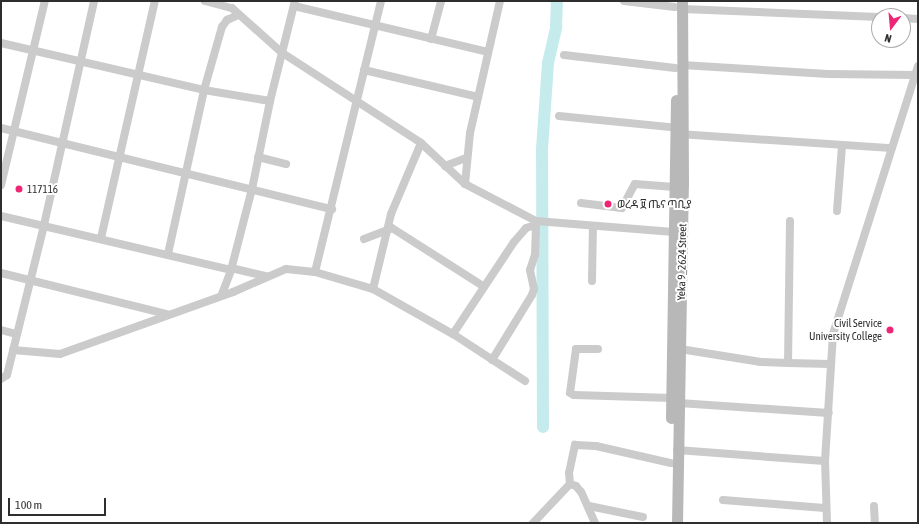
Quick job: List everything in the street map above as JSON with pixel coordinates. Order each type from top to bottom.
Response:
[{"type":"main road","name":"Yeka 9_2624 Street","points":[[670,523],[671,463],[680,349],[679,5]]},
{"type":"main road","name":"Yeka 9_2624 Street","points":[[677,523],[674,232],[675,187],[680,131]]},
{"type":"street","points":[[1,185],[45,1]]},
{"type":"street","points":[[1,379],[7,374],[31,279],[63,144],[94,1]]},
{"type":"street","points":[[101,238],[155,1]]},
{"type":"street","points":[[205,1],[235,8],[282,52],[356,102],[421,143],[466,184],[538,223]]},
{"type":"street","points":[[315,272],[332,209],[381,1]]},
{"type":"street","points":[[431,39],[441,1]]},
{"type":"street","points":[[466,184],[466,158],[478,96],[500,1]]},
{"type":"street","points":[[624,1],[871,17]]},
{"type":"street","points":[[222,294],[231,269],[252,189],[270,101],[294,3],[375,27],[488,52]]},
{"type":"street","points":[[168,254],[204,90],[222,26],[235,8]]},
{"type":"street","points":[[1,43],[139,76],[204,90],[270,101]]},
{"type":"street","points":[[564,55],[679,66],[828,74],[915,75]]},
{"type":"street","points":[[827,523],[825,508],[825,461],[829,413],[830,364],[835,321],[918,66]]},
{"type":"street","points":[[364,70],[478,96]]},
{"type":"street","points":[[559,116],[680,131],[842,146],[892,148]]},
{"type":"street","points":[[1,128],[63,144],[186,172],[332,209]]},
{"type":"street","points":[[373,289],[387,228],[421,143]]},
{"type":"street","points":[[837,211],[842,146]]},
{"type":"street","points":[[258,157],[286,164]]},
{"type":"street","points":[[446,166],[466,158]]},
{"type":"street","points":[[581,203],[622,208],[635,184],[675,187]]},
{"type":"street","points":[[1,216],[266,276]]},
{"type":"street","points":[[788,363],[790,220]]},
{"type":"street","points":[[453,334],[483,286],[522,231],[538,223],[553,222],[674,232]]},
{"type":"street","points":[[492,360],[532,295],[534,289],[530,270],[535,255],[538,223]]},
{"type":"street","points":[[592,281],[594,226]]},
{"type":"street","points":[[364,239],[387,228],[398,231],[483,286]]},
{"type":"street","points":[[13,350],[60,354],[222,294],[233,292],[266,276],[286,269],[315,272],[373,289],[453,334],[525,381]]},
{"type":"street","points":[[1,272],[167,314]]},
{"type":"street","points":[[1,330],[16,334]]},
{"type":"street","points":[[598,349],[576,349],[570,393],[574,395],[829,413]]},
{"type":"street","points":[[680,349],[761,362],[830,364]]},
{"type":"street","points":[[533,523],[570,484],[569,473],[572,452],[578,444],[671,463]]},
{"type":"street","points":[[677,450],[825,461]]},
{"type":"street","points":[[570,484],[576,486],[588,506],[595,523]]},
{"type":"street","points":[[723,500],[825,508]]},
{"type":"street","points":[[588,506],[643,517]]},
{"type":"street","points":[[874,506],[875,523]]},
{"type":"waterway","points":[[543,427],[542,149],[548,63],[556,27],[557,1]]},
{"type":"place","name":"117116","points":[[19,189]]},
{"type":"place","name":"ወረዳ ፱ ጤና ጣቢያ","points":[[608,204]]},
{"type":"place","name":"Civil Service University College","points":[[890,330]]}]
